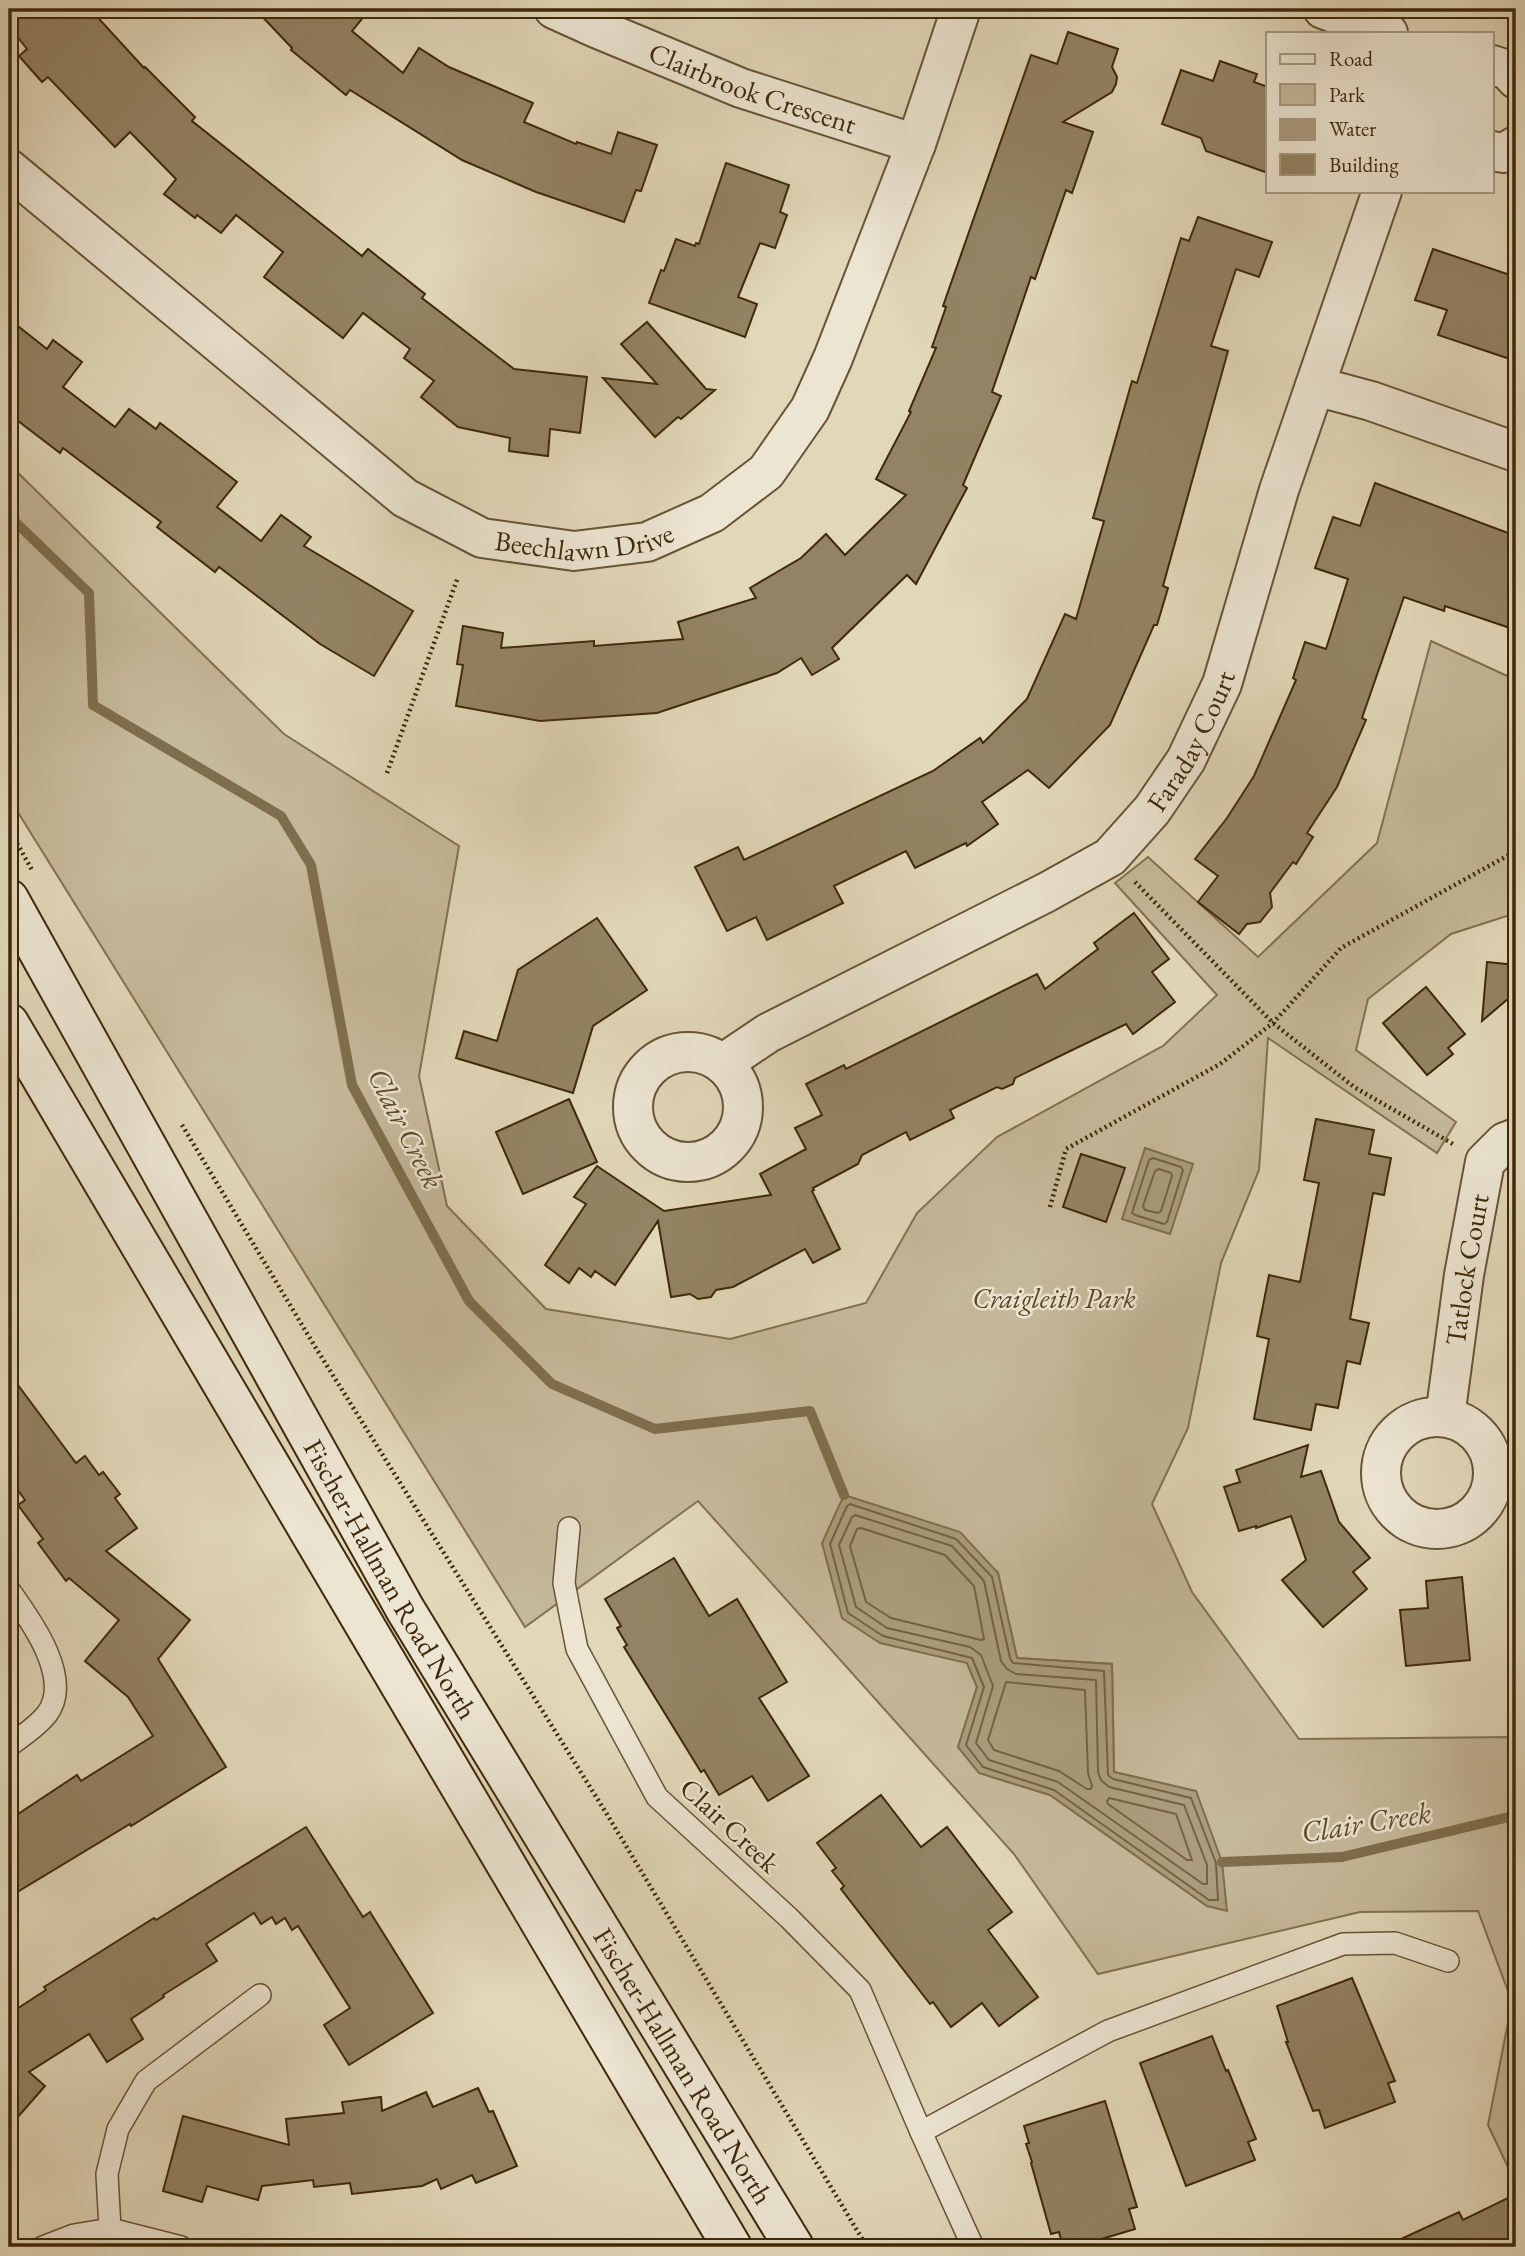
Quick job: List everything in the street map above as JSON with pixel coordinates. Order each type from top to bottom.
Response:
[{"type":"street","name":"Clairbrook Crescent","points":[[554,9],[741,88],[916,144]]},
{"type":"street","name":"Beechlawn Drive","points":[[9,169],[405,498],[482,538],[574,551],[648,542],[712,513],[766,472],[810,409],[833,358],[916,144],[961,9]]},
{"type":"street","points":[[1323,9],[1385,32]]},
{"type":"street","points":[[1494,66],[1508,70],[1516,79]]},
{"type":"street","points":[[1494,151],[1504,153],[1516,146]]},
{"type":"street","name":"Faraday Court","points":[[722,1064],[768,1033],[1047,892],[1110,856],[1152,810],[1186,760],[1222,684],[1279,490],[1382,192]]},
{"type":"street","points":[[1315,386],[1371,401],[1516,452]]},
{"type":"street","name":"Fischer-Hallman Road North","points":[[22,887],[405,1609],[794,2247]]},
{"type":"street","name":"Fischer-Hallman Road North","points":[[9,1023],[732,2247]]},
{"type":"street","name":"Tatlock Court","points":[[1445,1417],[1464,1275],[1485,1163],[1505,1142],[1516,1138]]},
{"type":"lane","name":"Clair Creek","points":[[569,1528],[564,1583],[577,1649],[657,1797],[789,1918],[860,1990],[973,2247]]},
{"type":"lane","points":[[9,1590],[37,1632],[47,1653],[55,1681],[49,1712],[9,1746]]},
{"type":"lane","points":[[921,2132],[1108,2031],[1343,1944],[1395,1943],[1448,1961]]},
{"type":"lane","points":[[110,2229],[107,2174],[118,2129],[146,2081],[260,1995]]},
{"type":"lane","points":[[43,2247],[74,2235],[110,2229],[181,2247]]},
{"type":"path","points":[[387,774],[458,577]]},
{"type":"path","points":[[9,828],[22,887]]},
{"type":"path","points":[[1050,1207],[1066,1149],[1220,1065],[1273,1023],[1341,948],[1516,851]]},
{"type":"path","points":[[1110,856],[1273,1023],[1354,1087],[1485,1163]]},
{"type":"path","points":[[181,1124],[314,1345],[605,1811],[867,2247]]},
{"type":"green space","name":"Craigleith Park","points":[[9,464],[284,734],[459,846],[419,1076],[447,1206],[546,1309],[730,1339],[866,1303],[917,1213],[997,1137],[1163,1046],[1217,995],[1115,883],[1148,857],[1258,957],[1377,843],[1431,641],[1516,680],[1516,913],[1451,934],[1368,999],[1356,1050],[1456,1122],[1437,1153],[1268,1038],[1259,1170],[1221,1263],[1188,1428],[1152,1504],[1192,1592],[1299,1739],[1516,1737],[1516,2184],[1488,2125],[1512,2002],[1478,1911],[1360,1912],[1098,1974],[1014,1854],[698,1501],[525,1627],[9,798]],"holes":[[[998,1573],[1017,1658],[1112,1664],[1114,1772],[1196,1791],[1207,1906],[1050,1795],[979,1773],[958,1747],[977,1687],[967,1663]]]},
{"type":"water","points":[[1145,1148],[1193,1164],[1170,1234],[1122,1219]]},
{"type":"water","points":[[844,1495],[960,1532],[998,1573],[1017,1658],[1112,1664],[1114,1772],[1196,1791],[1222,1862],[1227,1911],[1207,1906],[1050,1795],[979,1773],[958,1747],[977,1687],[967,1663],[880,1643],[842,1618],[822,1543]]},
{"type":"building","points":[[9,9],[90,9],[144,68],[195,117],[192,121],[362,256],[368,249],[425,294],[422,298],[514,369],[587,377],[580,433],[550,429],[548,456],[509,451],[510,438],[458,427],[421,397],[434,381],[404,358],[410,349],[363,313],[343,338],[264,277],[283,252],[236,215],[221,233],[197,215],[195,218],[164,194],[176,179],[130,132],[115,147],[48,77],[42,82],[19,56],[27,49],[9,26]]},
{"type":"building","points":[[255,9],[370,9],[352,31],[403,73],[419,48],[449,67],[533,103],[524,122],[576,144],[577,142],[611,154],[618,132],[657,145],[641,191],[636,190],[624,222],[536,192],[462,160],[350,90],[346,95],[291,50]]},
{"type":"building","points":[[1068,32],[1118,49],[1112,67],[1117,77],[1116,84],[1112,92],[1063,122],[1093,132],[1072,193],[1066,190],[1035,279],[1031,277],[992,392],[1001,396],[963,485],[967,488],[916,584],[907,575],[832,648],[839,659],[812,675],[801,658],[777,673],[657,713],[540,721],[456,706],[463,665],[457,664],[463,626],[503,633],[501,648],[594,641],[594,646],[683,639],[678,622],[756,598],[750,588],[801,558],[826,534],[845,555],[906,495],[876,479],[911,412],[909,411],[936,348],[932,347],[946,307],[943,306],[1031,55],[1057,64]]},
{"type":"building","points":[[1220,61],[1257,74],[1254,82],[1266,86],[1266,172],[1206,151],[1201,138],[1162,124],[1181,70],[1213,81]]},
{"type":"building","points":[[726,163],[789,185],[780,212],[787,215],[775,248],[760,243],[738,297],[757,304],[745,337],[649,303],[676,239],[695,246],[696,243],[699,244]]},
{"type":"building","points":[[1198,217],[1272,242],[1259,277],[1236,269],[1211,346],[1228,351],[1163,586],[1168,588],[1157,625],[1154,625],[1110,725],[1049,788],[1028,770],[982,802],[998,824],[967,846],[966,843],[915,868],[906,851],[834,886],[843,903],[767,940],[756,917],[727,931],[695,867],[738,847],[744,860],[933,771],[980,738],[983,743],[1027,699],[1065,614],[1076,619],[1104,521],[1093,518],[1132,381],[1137,383],[1181,238],[1189,241]]},
{"type":"building","points":[[1433,249],[1516,277],[1516,361],[1438,335],[1447,310],[1415,300]]},
{"type":"building","points":[[9,319],[47,349],[53,340],[82,362],[63,387],[115,427],[129,409],[156,429],[160,423],[237,482],[217,507],[261,541],[281,515],[311,537],[304,546],[413,611],[374,676],[320,644],[219,567],[215,572],[157,527],[161,522],[63,448],[60,453],[9,414]]},
{"type":"building","points":[[647,322],[706,389],[715,390],[655,437],[603,378],[657,384],[621,344]]},
{"type":"building","points":[[1375,483],[1516,536],[1516,630],[1445,606],[1444,611],[1404,597],[1362,718],[1366,720],[1337,787],[1307,833],[1313,837],[1296,864],[1293,862],[1270,893],[1272,907],[1260,922],[1247,924],[1239,934],[1198,902],[1218,876],[1195,859],[1227,818],[1254,776],[1296,680],[1293,678],[1305,642],[1326,649],[1348,579],[1315,568],[1333,517],[1360,526]]},
{"type":"building","points":[[1134,913],[1169,959],[1152,972],[1175,1002],[1133,1034],[1126,1024],[1015,1078],[1013,1084],[1002,1089],[997,1087],[950,1110],[954,1118],[910,1140],[906,1132],[862,1155],[858,1164],[813,1188],[812,1191],[840,1249],[813,1263],[805,1249],[733,1287],[716,1290],[711,1297],[698,1299],[690,1294],[671,1297],[658,1221],[615,1285],[595,1271],[591,1277],[579,1268],[569,1283],[545,1265],[586,1204],[574,1197],[597,1166],[664,1211],[771,1195],[760,1174],[806,1149],[795,1128],[822,1115],[806,1084],[844,1065],[846,1069],[1037,974],[1045,989],[1098,949],[1094,943]]},
{"type":"building","points":[[597,918],[647,990],[593,1026],[573,1093],[456,1058],[464,1031],[497,1041],[518,970]]},
{"type":"building","points":[[1487,962],[1516,965],[1516,992],[1482,1021]]},
{"type":"building","points":[[1426,987],[1465,1034],[1448,1048],[1453,1054],[1427,1075],[1383,1023]]},
{"type":"building","points":[[569,1099],[597,1162],[523,1194],[496,1132]]},
{"type":"building","points":[[1316,1119],[1374,1130],[1369,1154],[1391,1158],[1384,1195],[1373,1193],[1350,1319],[1369,1323],[1360,1364],[1347,1361],[1338,1408],[1316,1404],[1311,1430],[1254,1419],[1269,1339],[1257,1336],[1269,1275],[1300,1282],[1319,1183],[1304,1180]]},
{"type":"building","points":[[1081,1154],[1125,1168],[1106,1222],[1063,1207]]},
{"type":"building","points":[[9,1373],[76,1463],[85,1456],[99,1475],[103,1472],[120,1494],[115,1498],[137,1528],[106,1551],[190,1620],[158,1659],[226,1767],[9,1897],[9,1820],[77,1775],[81,1781],[153,1736],[128,1697],[85,1661],[119,1620],[69,1578],[66,1581],[38,1543],[43,1539],[18,1505],[25,1500],[9,1478]]},
{"type":"building","points":[[1308,1445],[1301,1477],[1321,1471],[1339,1522],[1370,1558],[1353,1572],[1367,1589],[1323,1627],[1282,1580],[1306,1560],[1291,1516],[1239,1531],[1224,1487],[1240,1482],[1236,1470]]},
{"type":"building","points":[[674,1558],[709,1616],[737,1599],[787,1682],[759,1698],[809,1776],[768,1801],[752,1776],[719,1795],[704,1770],[701,1772],[624,1647],[627,1645],[617,1628],[621,1626],[605,1599]]},
{"type":"building","points":[[1462,1577],[1470,1660],[1406,1666],[1400,1610],[1428,1608],[1426,1581]]},
{"type":"building","points":[[881,1795],[921,1847],[947,1827],[1012,1912],[988,1930],[1038,1997],[999,2026],[982,2003],[951,2027],[841,1889],[844,1886],[832,1871],[836,1868],[817,1843]]},
{"type":"building","points":[[306,1827],[363,1917],[370,1912],[433,2013],[349,2065],[324,2025],[350,2008],[298,1926],[292,1930],[285,1918],[276,1924],[272,1917],[261,1924],[254,1913],[206,1944],[217,1961],[131,2019],[143,2039],[107,2062],[89,2034],[29,2072],[45,2086],[9,2127],[9,2014],[46,1990],[44,1987]]},
{"type":"building","points":[[1352,1978],[1395,2081],[1388,2083],[1395,2102],[1325,2128],[1319,2110],[1313,2111],[1286,2042],[1277,2006]]},
{"type":"building","points":[[1212,2036],[1256,2139],[1248,2142],[1255,2160],[1186,2186],[1140,2063]]},
{"type":"building","points":[[478,2088],[489,2112],[493,2111],[517,2166],[476,2183],[472,2175],[441,2189],[437,2179],[422,2186],[352,2194],[350,2183],[314,2187],[313,2180],[262,2186],[258,2200],[207,2186],[202,2202],[163,2191],[183,2116],[289,2145],[286,2119],[344,2113],[342,2102],[381,2097],[382,2111],[426,2092],[433,2107]]},
{"type":"building","points":[[1105,2101],[1137,2207],[1129,2209],[1135,2229],[1075,2247],[1063,2247],[1059,2232],[1051,2234],[1026,2144],[1029,2143],[1024,2126]]},
{"type":"building","points":[[1516,2194],[1516,2247],[1384,2247],[1459,2212],[1463,2220]]},
{"type":"waterway","name":"Clair Creek","points":[[9,516],[89,593],[93,705],[281,816],[311,865],[352,1085],[469,1301],[552,1384],[655,1429],[810,1411],[844,1495]]},
{"type":"waterway","name":"Clair Creek","points":[[1222,1862],[1342,1857],[1513,1816],[1516,1818]]}]
